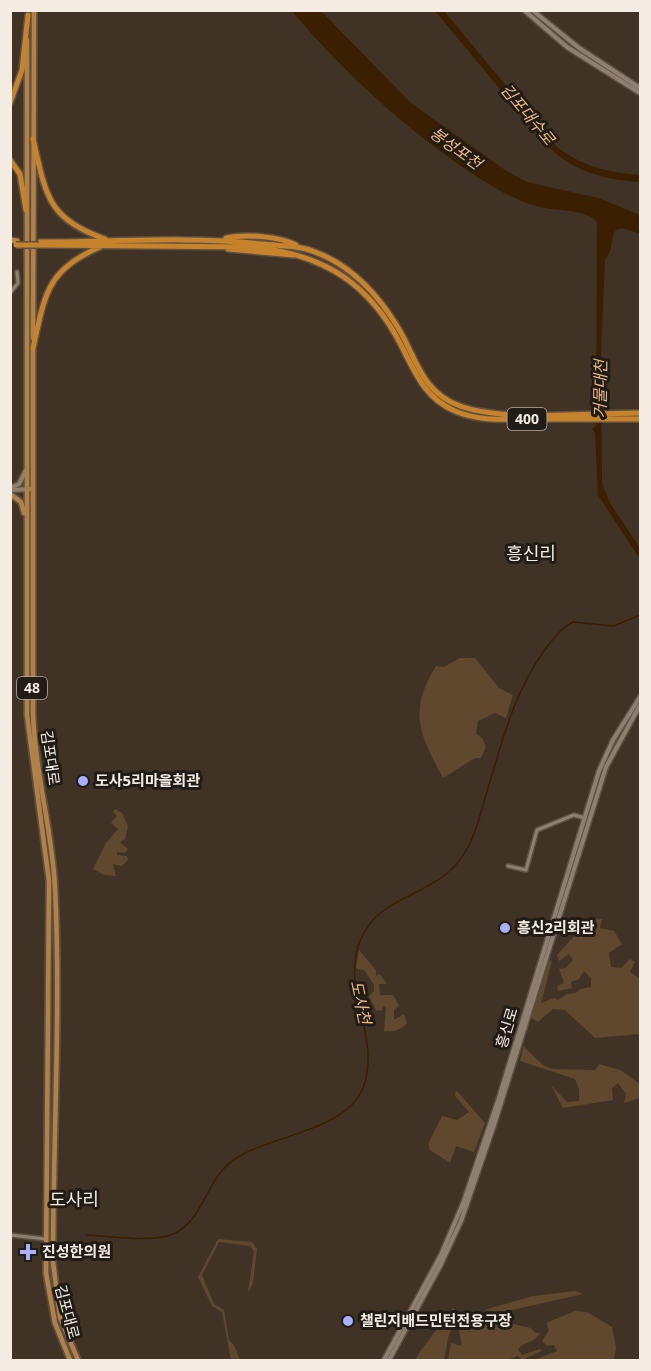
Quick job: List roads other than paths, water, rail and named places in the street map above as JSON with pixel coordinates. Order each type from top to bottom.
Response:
[{"type":"highway","points":[[10,103],[22,69],[27,13]]},
{"type":"highway","points":[[33,139],[51,204],[67,222],[107,243]]},
{"type":"highway","points":[[10,160],[20,174],[26,210]]},
{"type":"highway","points":[[14,242],[39,244],[218,243]]},
{"type":"highway","points":[[33,348],[45,298],[54,279],[73,260],[107,243]]},
{"type":"highway","name":"400","points":[[218,243],[300,248],[335,262],[367,286],[394,321],[421,376],[436,394],[461,407],[504,414],[610,416],[640,413]]},
{"type":"highway","name":"400","points":[[218,243],[269,248],[296,255],[338,271],[360,287],[381,312],[426,392],[441,404],[468,416],[488,419],[585,416]]},
{"type":"highway","name":"400","points":[[610,416],[640,419]]},
{"type":"main road","name":"김포대로","points":[[34,10],[33,348],[29,491],[33,728],[50,836],[56,902],[53,1271],[60,1317],[78,1360]]},
{"type":"main road","points":[[524,10],[567,46],[640,93]]},
{"type":"main road","points":[[531,10],[579,48],[640,88]]},
{"type":"main road","name":"김포대로","points":[[27,13],[26,469],[29,491],[26,521],[27,736],[49,881],[46,1273],[51,1309],[70,1360]]},
{"type":"main road","points":[[10,491],[19,484],[26,469]]},
{"type":"main road","points":[[10,491],[29,491]]},
{"type":"main road","points":[[10,491],[21,502],[26,521]]},
{"type":"main road","name":"흥신로","points":[[386,1360],[441,1255],[464,1201],[605,757],[640,697]]},
{"type":"main road","name":"흥신로","points":[[386,1360],[457,1231],[495,1122],[606,767],[640,705]]},
{"type":"street","points":[[10,293],[18,283],[17,272]]},
{"type":"street","points":[[508,866],[526,870],[537,830],[574,815],[585,818]]},
{"type":"street","points":[[10,1235],[46,1239]]},
{"type":"water","points":[[292,11],[321,11],[411,103],[505,170],[527,182],[598,198],[640,215],[640,234],[628,230],[616,230],[605,260],[601,353],[602,483],[610,503],[640,548],[640,559],[598,495],[595,433],[592,429],[596,425],[597,222],[586,215],[525,203],[502,192],[445,155],[363,86]]},
{"type":"water","name":"김포대수로","points":[[435,11],[444,11],[557,147],[586,164],[640,175],[640,182],[613,179],[587,172],[553,151]]},
{"type":"waterway","name":"도사천","points":[[87,1235],[143,1239],[173,1234],[192,1219],[218,1176],[235,1159],[250,1151],[325,1123],[341,1114],[354,1102],[363,1088],[368,1069],[368,1050],[357,995],[355,959],[360,941],[369,924],[395,903],[441,878],[455,866],[467,849],[478,824],[515,703],[533,668],[553,639],[573,622],[614,626],[640,615]]},
{"type":"place","name":"도사5리마을회관","points":[[83,781]]},
{"type":"place","name":"흥신2리회관","points":[[505,928]]},
{"type":"place","name":"진성한의원","points":[[28,1252]]},
{"type":"place","name":"챌린지배드민턴전용구장","points":[[348,1321]]},
{"type":"district","name":"흥신리","points":[[531,554]]},
{"type":"district","name":"도사리","points":[[74,1200]]},
{"type":"water label","name":"봉성포천","points":[[456,148]]},
{"type":"water label","name":"거물대천","points":[[600,389]]}]
